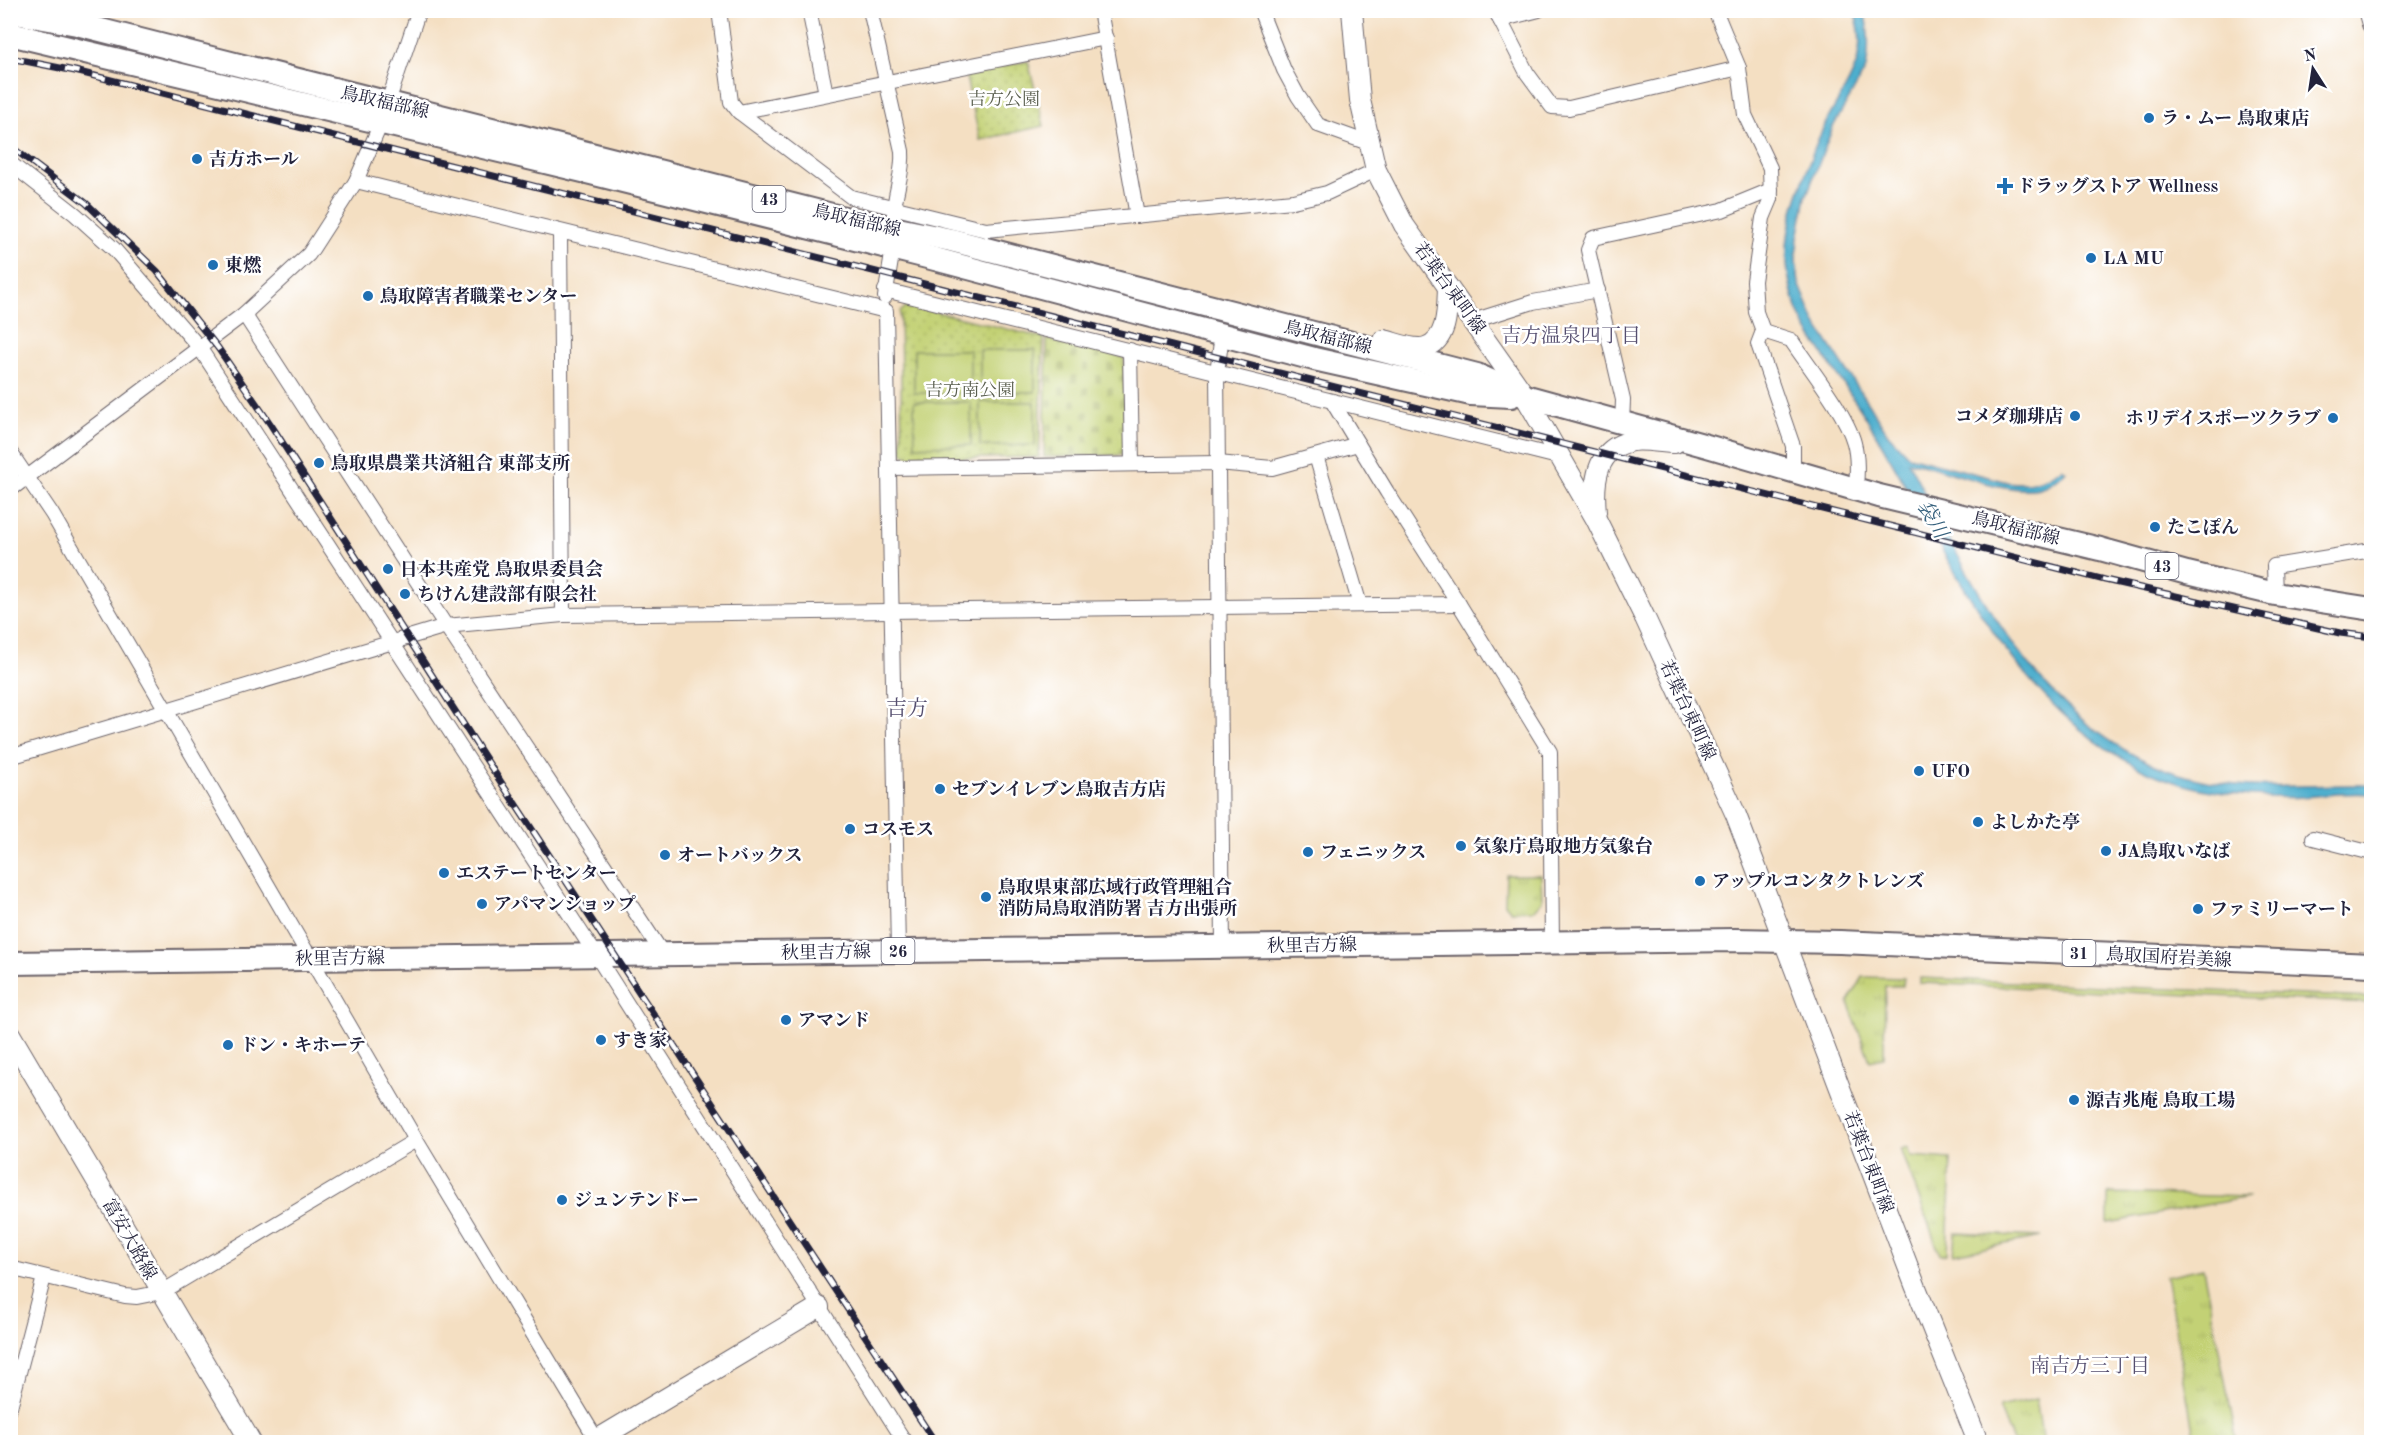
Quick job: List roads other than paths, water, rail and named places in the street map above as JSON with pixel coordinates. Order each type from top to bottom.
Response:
[{"type":"main road","name":"若葉台東町線","points":[[1352,10],[1360,100],[1376,170],[1404,225],[1525,396],[1596,519],[1645,618],[1737,814],[1919,1296],[1978,1443]]},
{"type":"main road","points":[[2368,10],[2372,24]]},
{"type":"main road","name":"鳥取福部線","points":[[15,24],[384,114],[573,169],[951,240],[1477,375],[1525,396],[1879,496],[2275,594],[2372,609]]},
{"type":"main road","name":"鳥取福部線","points":[[894,229],[943,261],[1314,359],[1471,394],[1525,396]]},
{"type":"main road","points":[[1328,337],[1373,338],[1414,347],[1426,347],[1441,333],[1446,315],[1448,287]]},
{"type":"main road","points":[[1596,519],[1594,488],[1596,477],[1599,466],[1615,446],[1634,441],[1707,446]]},
{"type":"main road","name":"秋里吉方線","points":[[10,963],[1552,942],[1735,940],[1786,942]]},
{"type":"main road","name":"鳥取国府岩美線","points":[[1786,942],[1852,942],[2372,965]]},
{"type":"main road","name":"富安大路線","points":[[10,1034],[251,1443]]},
{"type":"main road","points":[[596,1442],[819,1306]]},
{"type":"street","points":[[10,490],[244,314],[309,254],[356,181],[384,114],[419,10]]},
{"type":"street","points":[[719,10],[731,102],[739,112],[894,229],[986,230],[1269,204],[1312,198],[1376,170]]},
{"type":"street","points":[[808,10],[826,94]]},
{"type":"street","points":[[870,10],[904,167],[894,200],[894,229],[885,290],[898,951]]},
{"type":"street","points":[[1100,10],[1137,216]]},
{"type":"street","points":[[1260,10],[1284,70],[1318,125],[1368,143]]},
{"type":"street","points":[[1539,10],[1497,15],[1527,73],[1552,107],[1561,109],[1738,68]]},
{"type":"street","points":[[1715,10],[1738,68],[1744,116],[1770,168],[1771,199],[1762,228],[1754,280],[1756,312],[1763,332],[1758,344],[1793,447],[1793,472]]},
{"type":"street","points":[[739,112],[1106,38]]},
{"type":"street","points":[[10,163],[60,201],[114,249],[199,347],[596,955],[905,1443]]},
{"type":"street","points":[[356,181],[886,311]]},
{"type":"street","points":[[1622,424],[1623,400],[1588,250],[1593,238],[1722,210],[1771,190]]},
{"type":"street","points":[[560,232],[563,615]]},
{"type":"street","points":[[885,290],[1562,458]]},
{"type":"street","points":[[1473,321],[1533,302],[1598,290]]},
{"type":"street","points":[[244,314],[446,626],[663,954]]},
{"type":"street","points":[[1763,332],[1791,340],[1846,423],[1856,453],[1856,489]]},
{"type":"street","points":[[1222,334],[1217,373],[1223,946]]},
{"type":"street","points":[[1130,350],[1132,464]]},
{"type":"street","points":[[1332,401],[1550,752],[1552,942]]},
{"type":"street","points":[[890,468],[1218,463],[1272,468],[1358,444]]},
{"type":"street","points":[[10,452],[28,477],[416,1140],[596,1442]]},
{"type":"street","points":[[1316,456],[1360,605]]},
{"type":"street","points":[[2275,594],[2274,566],[2372,550]]},
{"type":"street","points":[[10,757],[446,626],[563,615],[1459,604]]},
{"type":"street","points":[[2313,838],[2372,853]]},
{"type":"street","points":[[10,1268],[125,1296],[137,1297],[162,1292],[416,1140]]},
{"type":"street","points":[[10,1407],[44,1277]]},
{"type":"water","name":"袋川","points":[[1854,11],[1864,11],[1866,18],[1868,47],[1866,69],[1833,127],[1806,197],[1796,261],[1799,283],[1815,322],[1888,434],[1909,456],[2015,483],[2029,483],[2049,477],[2062,468],[2066,471],[2043,487],[2013,488],[1908,461],[1962,563],[1993,614],[2027,662],[2066,705],[2110,741],[2160,767],[2218,783],[2272,786],[2363,785],[2371,786],[2371,794],[2264,797],[2236,794],[2196,788],[2138,767],[2088,735],[2043,694],[2004,647],[1969,595],[1869,422],[1805,326],[1797,308],[1788,275],[1787,242],[1794,207],[1818,140],[1857,61],[1860,46],[1859,29]]},
{"type":"railway","points":[[10,58],[75,71],[2105,580],[2340,633],[2372,637]]},
{"type":"railway","points":[[10,146],[86,203],[157,271],[218,348],[271,425],[491,767],[935,1442]]},
{"type":"place","name":"ラ・ムー 鳥取東店","points":[[2149,118]]},
{"type":"place","name":"吉方ホール","points":[[197,159]]},
{"type":"place","name":"ドラッグストア Wellness","points":[[2005,186]]},
{"type":"place","name":"LA MU","points":[[2091,258]]},
{"type":"place","name":"東燃","points":[[213,265]]},
{"type":"place","name":"鳥取障害者職業センター","points":[[368,296]]},
{"type":"place","name":"コメダ珈琲店","points":[[2075,416]]},
{"type":"place","name":"ホリデイスポーツクラブ","points":[[2333,418]]},
{"type":"place","name":"鳥取県農業共済組合 東部支所","points":[[319,463]]},
{"type":"place","name":"たこぽん","points":[[2155,527]]},
{"type":"place","name":"日本共産党 鳥取県委員会","points":[[388,569]]},
{"type":"place","name":"ちけん建設部有限会社","points":[[405,594]]},
{"type":"place","name":"UFO","points":[[1919,771]]},
{"type":"place","name":"セブンイレブン鳥取吉方店","points":[[940,789]]},
{"type":"place","name":"よしかた亭","points":[[1978,822]]},
{"type":"place","name":"コスモス","points":[[850,829]]},
{"type":"place","name":"気象庁鳥取地方気象台","points":[[1461,846]]},
{"type":"place","name":"JA鳥取いなば","points":[[2106,851]]},
{"type":"place","name":"フェニックス","points":[[1308,852]]},
{"type":"place","name":"オートバックス","points":[[665,855]]},
{"type":"place","name":"エステートセンター","points":[[444,873]]},
{"type":"place","name":"アップルコンタクトレンズ","points":[[1700,881]]},
{"type":"place","name":"鳥取県東部広域行政管理組合 消防局鳥取消防署 吉方出張所","points":[[986,897]]},
{"type":"place","name":"アパマンショップ","points":[[482,904]]},
{"type":"place","name":"ファミリーマート","points":[[2198,909]]},
{"type":"place","name":"アマンド","points":[[786,1020]]},
{"type":"place","name":"すき家","points":[[601,1040]]},
{"type":"place","name":"ドン・キホーテ","points":[[228,1045]]},
{"type":"place","name":"源吉兆庵 鳥取工場","points":[[2074,1100]]},
{"type":"place","name":"ジュンテンドー","points":[[562,1200]]},
{"type":"district","name":"吉方温泉四丁目","points":[[1571,335]]},
{"type":"district","name":"吉方","points":[[907,708]]},
{"type":"district","name":"南吉方三丁目","points":[[2090,1365]]},
{"type":"park label","name":"吉方公園","points":[[1004,99]]},
{"type":"park label","name":"吉方南公園","points":[[970,390]]}]
